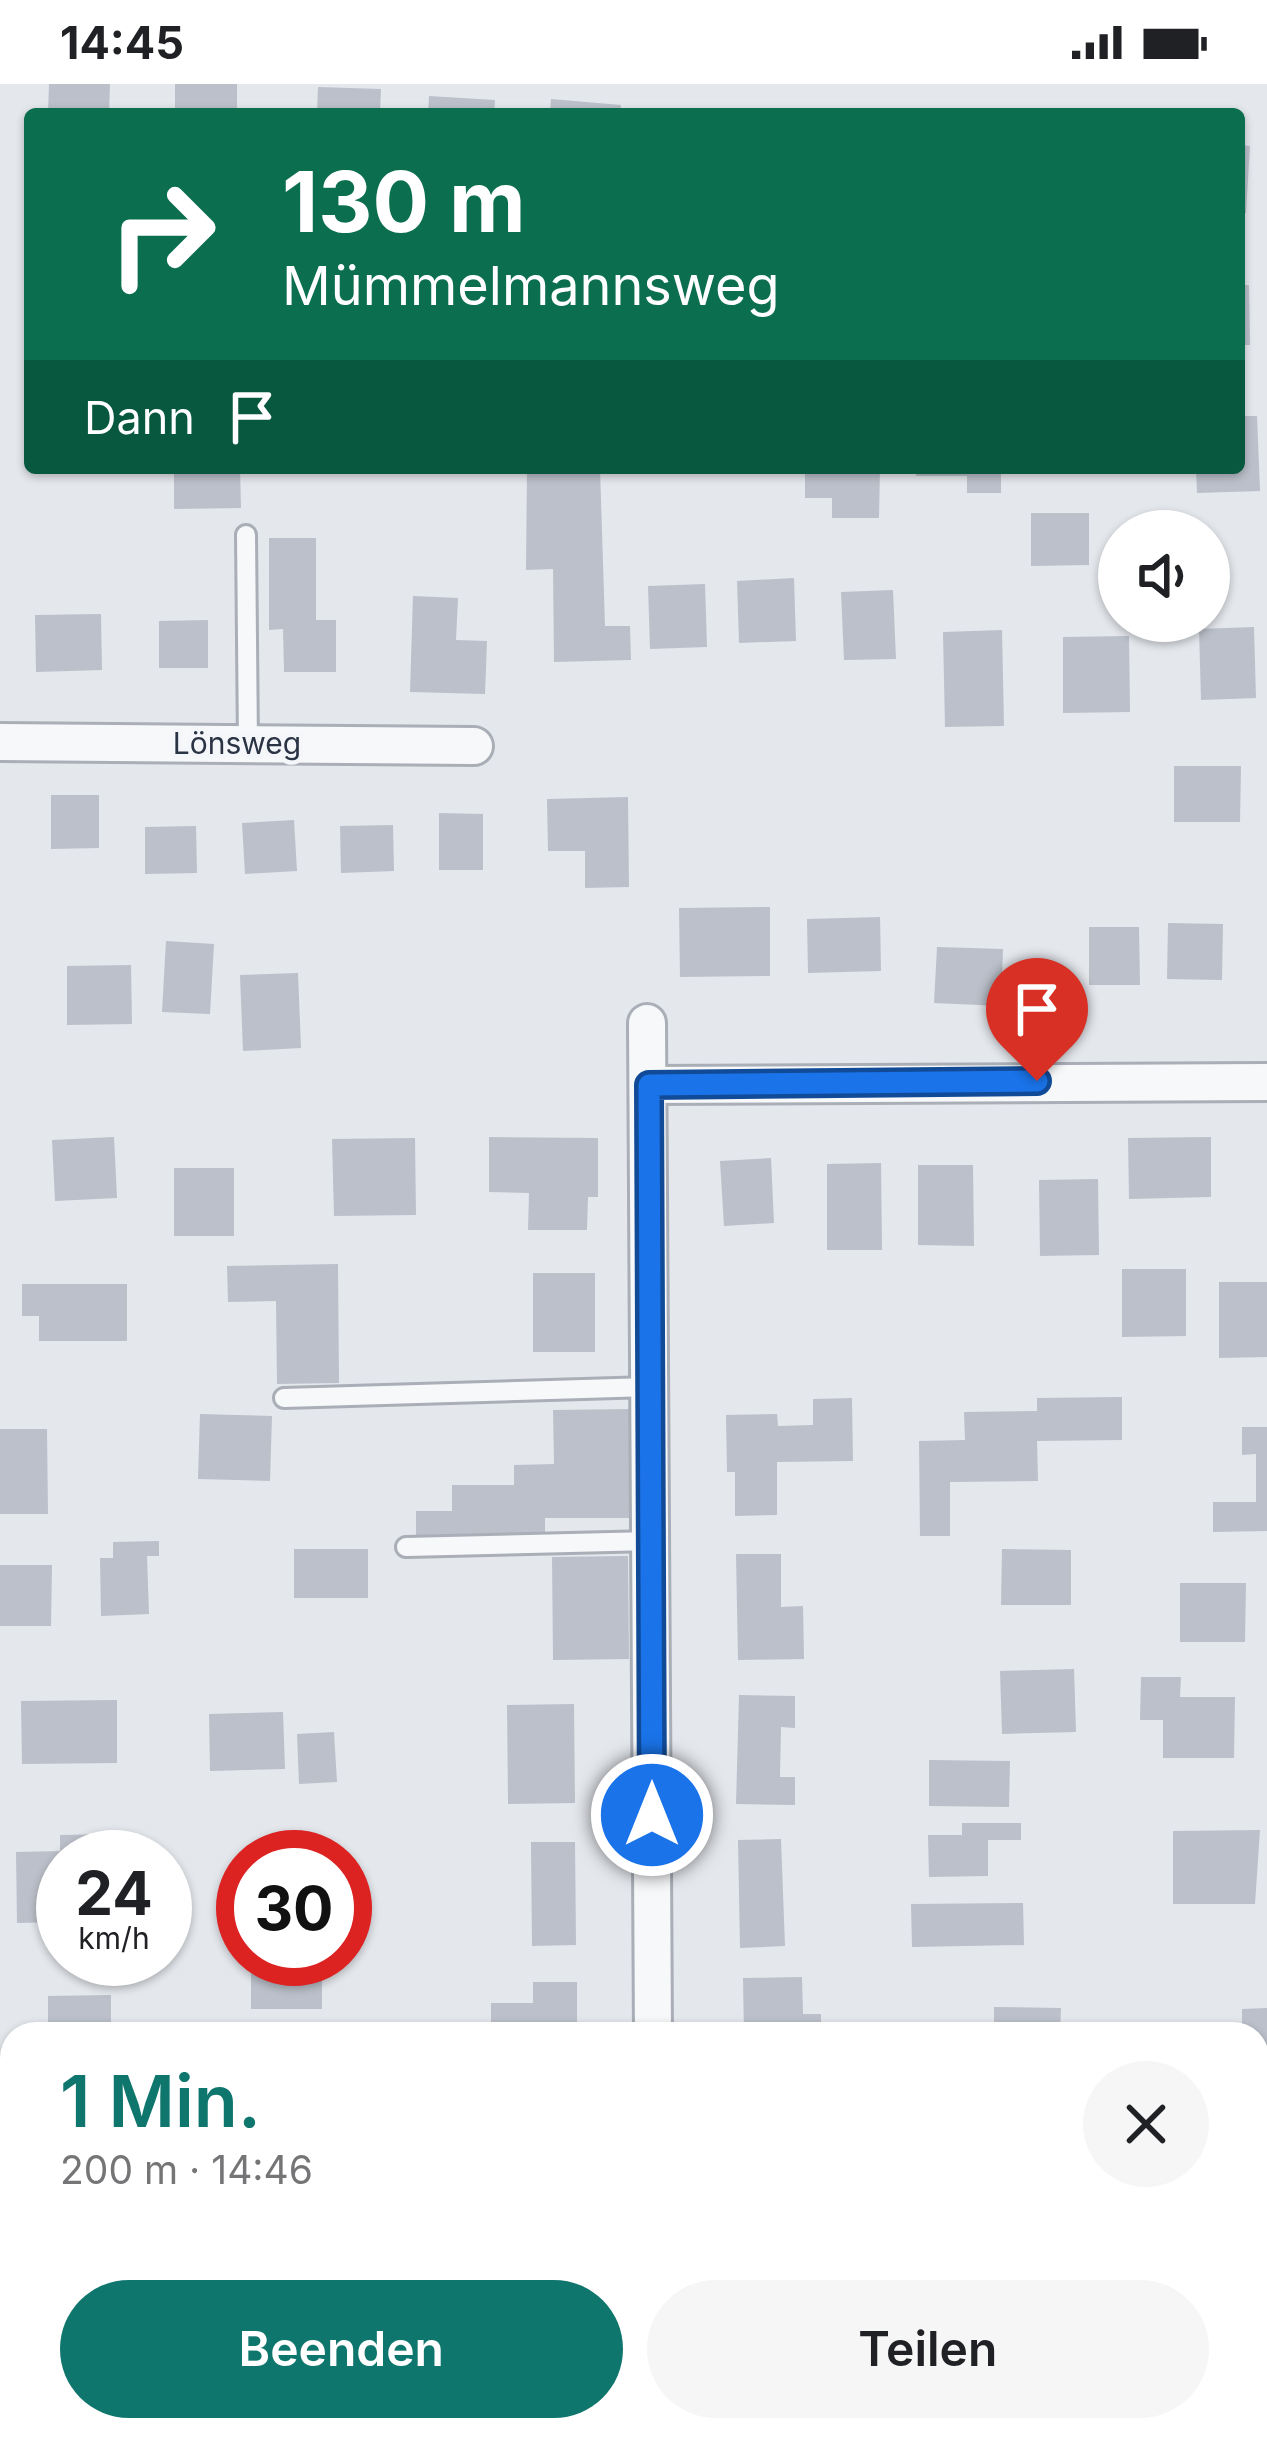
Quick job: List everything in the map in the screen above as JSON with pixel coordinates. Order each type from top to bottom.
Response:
[{"type":"street","name":"Lönsweg","points":[[0,742],[475,746]]},
{"type":"street","points":[[647,1023],[653,2022]]},
{"type":"street","points":[[649,1085],[1267,1082]]},
{"type":"lane","points":[[246,535],[248,745]]},
{"type":"lane","points":[[284,1398],[650,1387]]},
{"type":"lane","points":[[406,1547],[652,1541]]},
{"type":"building","points":[[49,84],[110,84],[109,108],[48,108]]},
{"type":"building","points":[[175,84],[237,84],[237,108],[175,108]]},
{"type":"building","points":[[318,87],[381,89],[380,108],[317,108]]},
{"type":"building","points":[[429,96],[495,100],[494,108],[428,108]]},
{"type":"building","points":[[551,99],[621,105],[621,108],[550,108]]},
{"type":"building","points":[[1245,146],[1250,146],[1245,213]]},
{"type":"building","points":[[1245,285],[1249,285],[1250,345],[1245,345]]},
{"type":"building","points":[[1245,416],[1257,416],[1260,491],[1197,493],[1196,474],[1245,474]]},
{"type":"building","points":[[174,474],[240,474],[241,508],[174,509]]},
{"type":"building","points":[[527,474],[600,474],[605,626],[630,626],[631,660],[554,662],[553,569],[526,570]]},
{"type":"building","points":[[805,474],[880,474],[879,518],[832,518],[832,498],[805,498]]},
{"type":"building","points":[[1001,474],[1001,493],[967,493],[967,476],[916,476]]},
{"type":"building","points":[[1031,513],[1089,513],[1089,565],[1031,566]]},
{"type":"building","points":[[269,538],[316,538],[316,620],[336,620],[336,672],[284,672],[283,629],[269,630]]},
{"type":"building","points":[[794,578],[796,641],[739,643],[737,581]]},
{"type":"building","points":[[705,584],[707,647],[650,649],[648,586]]},
{"type":"building","points":[[893,590],[896,659],[844,660],[841,592]]},
{"type":"building","points":[[413,596],[458,598],[456,640],[487,641],[485,694],[410,692]]},
{"type":"building","points":[[101,614],[102,670],[36,672],[35,615]]},
{"type":"building","points":[[208,620],[208,668],[159,668],[159,621]]},
{"type":"building","points":[[1254,627],[1256,698],[1201,700],[1199,642],[1230,642],[1230,628]]},
{"type":"building","points":[[1002,630],[1004,726],[945,727],[943,632]]},
{"type":"building","points":[[1063,637],[1129,642],[1130,712],[1063,713]]},
{"type":"building","points":[[1174,766],[1241,766],[1240,822],[1174,822]]},
{"type":"building","points":[[51,795],[99,795],[99,848],[51,849]]},
{"type":"building","points":[[628,797],[629,887],[585,888],[585,851],[548,851],[547,799]]},
{"type":"building","points":[[439,813],[483,814],[483,870],[439,870]]},
{"type":"building","points":[[294,820],[297,871],[245,874],[242,823]]},
{"type":"building","points":[[393,825],[394,871],[341,873],[340,826]]},
{"type":"building","points":[[196,826],[197,873],[145,874],[145,827]]},
{"type":"building","points":[[770,907],[770,976],[680,977],[679,908]]},
{"type":"building","points":[[880,917],[881,971],[808,973],[807,919]]},
{"type":"building","points":[[1168,923],[1223,924],[1222,980],[1167,979]]},
{"type":"building","points":[[1089,927],[1139,927],[1140,985],[1089,985]]},
{"type":"building","points":[[166,941],[214,944],[210,1014],[162,1012]]},
{"type":"building","points":[[937,947],[1003,949],[1001,1006],[934,1003]]},
{"type":"building","points":[[131,965],[132,1024],[67,1025],[67,966]]},
{"type":"building","points":[[298,973],[301,1048],[243,1051],[240,975]]},
{"type":"building","points":[[114,1137],[117,1198],[55,1201],[52,1140]]},
{"type":"building","points":[[489,1137],[598,1138],[598,1197],[588,1197],[587,1230],[528,1230],[529,1193],[489,1192]]},
{"type":"building","points":[[1211,1137],[1211,1197],[1129,1199],[1128,1138]]},
{"type":"building","points":[[415,1138],[416,1215],[334,1216],[332,1139]]},
{"type":"building","points":[[771,1158],[774,1223],[724,1226],[720,1161]]},
{"type":"building","points":[[881,1163],[882,1250],[827,1250],[827,1164]]},
{"type":"building","points":[[918,1165],[973,1165],[974,1246],[918,1245]]},
{"type":"building","points":[[174,1168],[234,1168],[234,1236],[174,1236]]},
{"type":"building","points":[[1098,1179],[1099,1255],[1040,1256],[1039,1180]]},
{"type":"building","points":[[338,1264],[339,1383],[277,1384],[276,1301],[228,1302],[227,1266]]},
{"type":"building","points":[[1122,1269],[1186,1269],[1186,1336],[1122,1337]]},
{"type":"building","points":[[533,1273],[595,1273],[595,1352],[533,1352]]},
{"type":"building","points":[[1219,1282],[1267,1282],[1267,1357],[1219,1358]]},
{"type":"building","points":[[22,1284],[127,1284],[127,1341],[39,1341],[39,1316],[22,1316]]},
{"type":"building","points":[[1122,1397],[1122,1440],[1037,1441],[1038,1481],[950,1482],[950,1536],[920,1536],[919,1441],[965,1440],[964,1412],[1037,1411],[1037,1398]]},
{"type":"building","points":[[852,1398],[853,1461],[777,1462],[777,1515],[735,1516],[735,1472],[727,1472],[726,1415],[777,1414],[778,1426],[813,1425],[813,1399]]},
{"type":"building","points":[[631,1409],[632,1518],[545,1518],[545,1535],[416,1537],[416,1511],[452,1511],[452,1485],[514,1485],[514,1465],[554,1464],[553,1410]]},
{"type":"building","points":[[200,1414],[272,1416],[270,1481],[198,1479]]},
{"type":"building","points":[[1242,1427],[1267,1427],[1267,1531],[1213,1532],[1213,1502],[1256,1502],[1256,1454],[1242,1455]]},
{"type":"building","points":[[0,1429],[47,1429],[48,1514],[0,1514]]},
{"type":"building","points":[[159,1541],[159,1556],[147,1556],[149,1614],[101,1616],[100,1558],[113,1558],[113,1542]]},
{"type":"building","points":[[294,1549],[368,1549],[368,1598],[294,1598]]},
{"type":"building","points":[[1002,1549],[1071,1550],[1071,1605],[1001,1605]]},
{"type":"building","points":[[736,1554],[781,1554],[781,1607],[803,1606],[804,1659],[738,1660]]},
{"type":"building","points":[[628,1556],[629,1659],[553,1660],[552,1557]]},
{"type":"building","points":[[0,1565],[52,1565],[51,1626],[0,1626]]},
{"type":"building","points":[[1180,1583],[1246,1583],[1245,1642],[1180,1642]]},
{"type":"building","points":[[1074,1669],[1076,1732],[1002,1734],[1000,1671]]},
{"type":"building","points":[[1141,1677],[1181,1677],[1180,1697],[1235,1697],[1234,1758],[1163,1758],[1163,1720],[1140,1720]]},
{"type":"building","points":[[739,1695],[795,1696],[795,1728],[781,1727],[780,1777],[795,1777],[795,1805],[736,1804]]},
{"type":"building","points":[[117,1700],[117,1763],[22,1764],[21,1701]]},
{"type":"building","points":[[574,1704],[575,1803],[508,1804],[507,1705]]},
{"type":"building","points":[[283,1712],[285,1769],[210,1771],[209,1714]]},
{"type":"building","points":[[334,1732],[337,1782],[299,1784],[297,1734]]},
{"type":"building","points":[[929,1760],[1010,1761],[1009,1807],[929,1806]]},
{"type":"building","points":[[962,1823],[1021,1823],[1021,1840],[988,1840],[988,1876],[929,1877],[928,1835],[962,1835]]},
{"type":"building","points":[[1260,1830],[1255,1904],[1173,1904],[1173,1831]]},
{"type":"building","points":[[781,1839],[785,1946],[740,1948],[738,1840]]},
{"type":"building","points":[[531,1842],[575,1842],[576,1945],[532,1946]]},
{"type":"building","points":[[16,1852],[36,1852],[36,1923],[17,1923]]},
{"type":"building","points":[[1023,1903],[1024,1945],[912,1947],[911,1904]]},
{"type":"building","points":[[802,1977],[803,2014],[821,2014],[821,2022],[744,2022],[743,1978]]},
{"type":"building","points":[[533,1982],[577,1982],[577,2022],[491,2022],[491,2003],[533,2003]]},
{"type":"building","points":[[251,1986],[322,1986],[322,2009],[251,2009]]},
{"type":"building","points":[[111,1995],[111,2022],[48,2022],[48,1996]]},
{"type":"building","points":[[994,2007],[1061,2008],[1060,2022],[994,2022]]},
{"type":"building","points":[[1267,2008],[1267,2022],[1242,2022],[1242,2009]]},
{"type":"route","points":[[652,1815],[649,1085],[1037,1081]]}]
